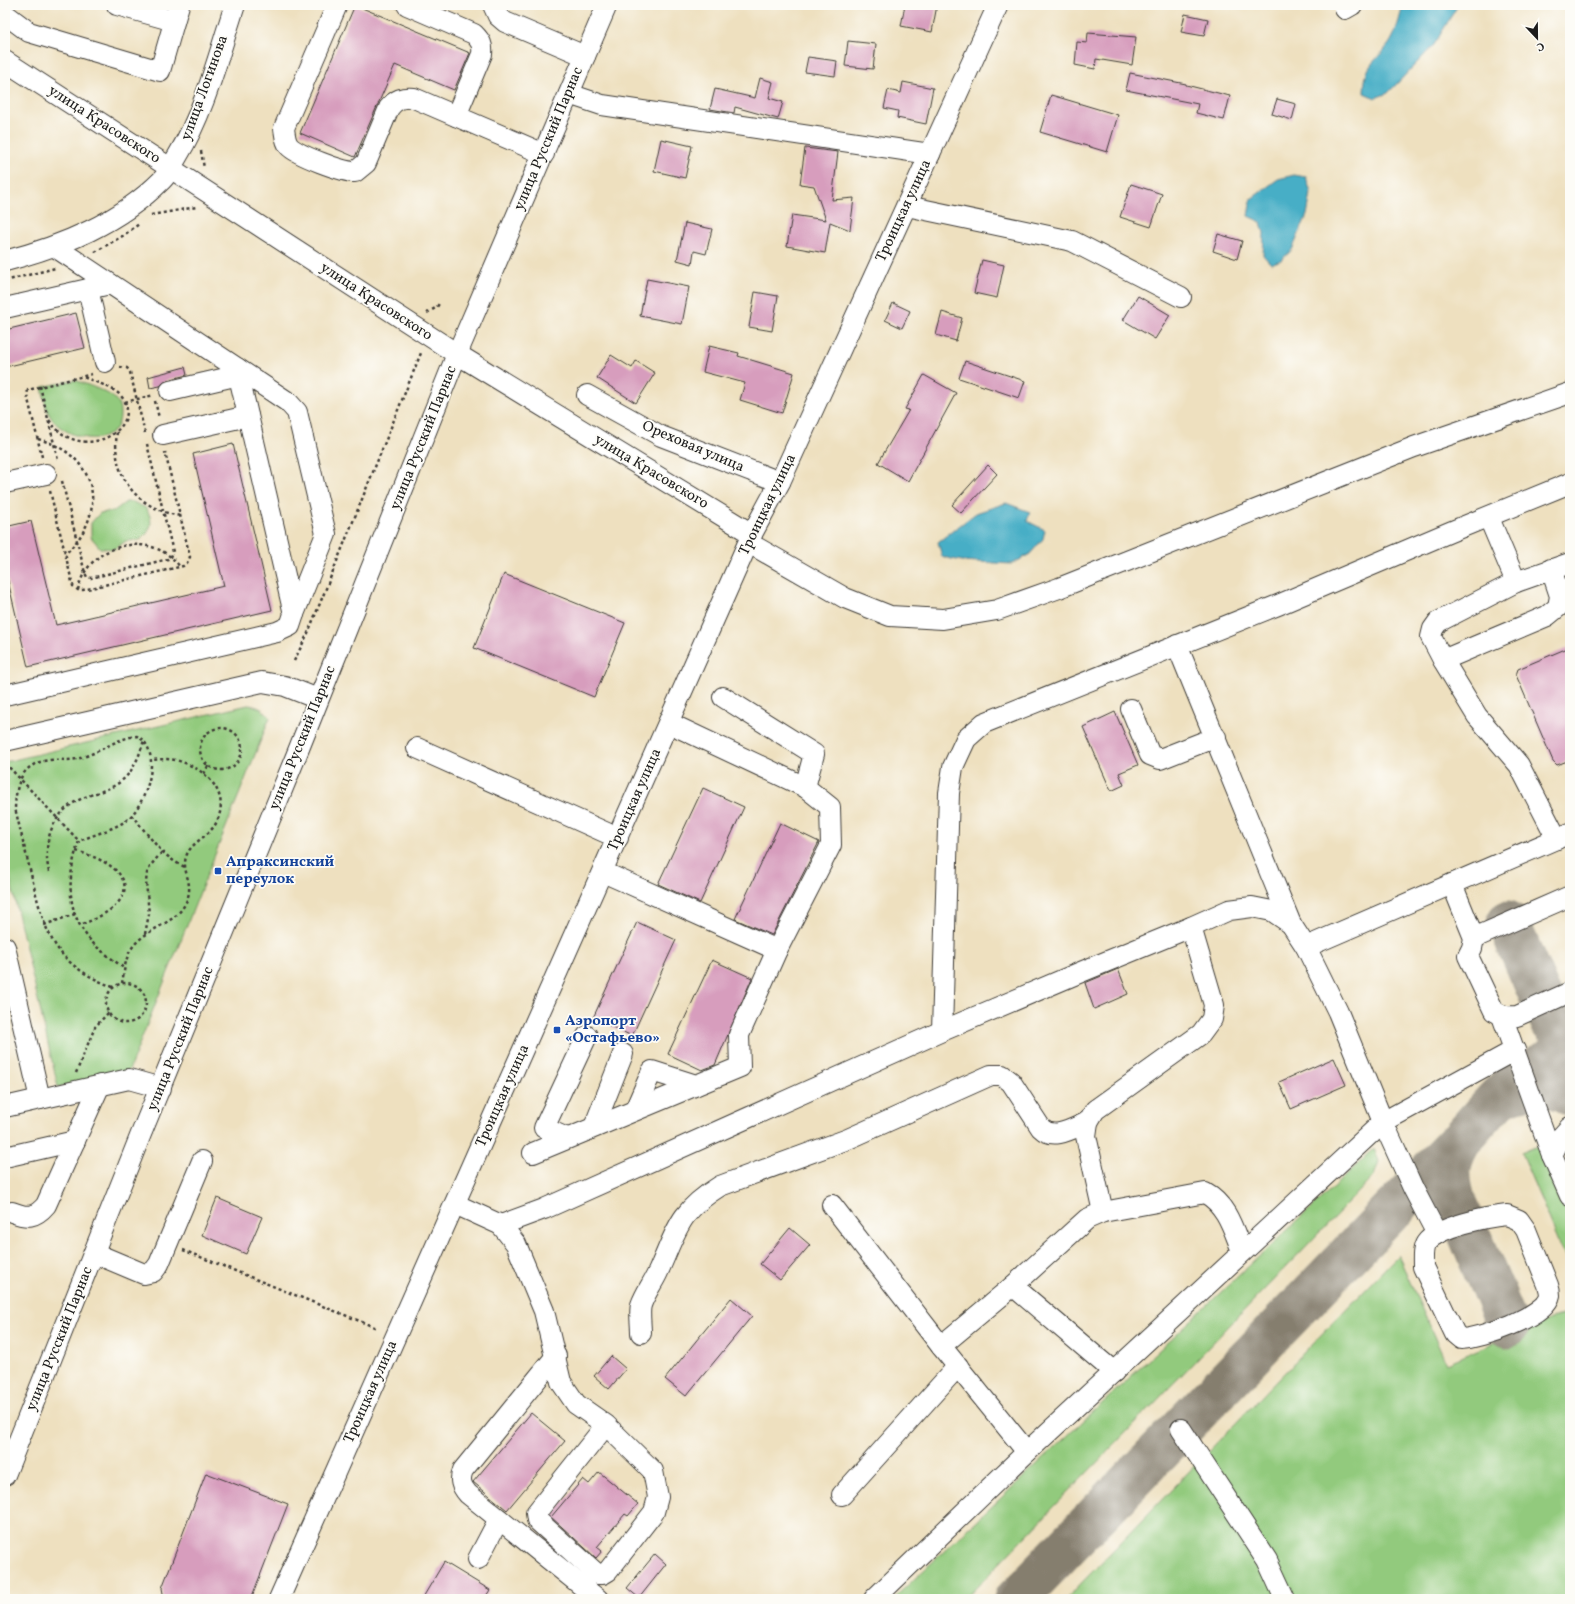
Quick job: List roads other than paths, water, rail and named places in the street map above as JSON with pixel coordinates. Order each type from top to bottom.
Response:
[{"type":"street","points":[[5,14],[29,32],[160,71],[177,13],[117,5]]},
{"type":"street","name":"улица Логинова","points":[[5,261],[55,247],[95,229],[127,208],[162,179],[185,144],[209,88],[235,5]]},
{"type":"street","points":[[338,5],[284,128],[285,138],[293,150],[345,172],[356,172],[366,163],[389,108],[400,99],[414,98],[544,154]]},
{"type":"street","points":[[407,5],[474,34],[481,40],[483,47],[482,54],[456,116]]},
{"type":"street","points":[[493,5],[498,16],[505,22],[585,56]]},
{"type":"street","name":"улица Русский Парнас","points":[[5,1475],[457,354],[607,5]]},
{"type":"street","name":"Троицкая улица","points":[[279,1599],[750,538],[780,482],[998,5]]},
{"type":"street","name":"улица Красовского","points":[[5,61],[457,354],[845,598],[890,616],[943,619],[998,610],[1059,588],[1414,447],[1570,393]]},
{"type":"street","points":[[569,94],[602,105],[930,154]]},
{"type":"street","points":[[907,206],[1072,241],[1181,297]]},
{"type":"street","points":[[6,689],[285,630],[293,621],[294,614],[325,538],[325,525],[297,412],[288,402],[238,372],[55,247]]},
{"type":"street","points":[[5,308],[110,284]]},
{"type":"street","points":[[88,289],[104,368]]},
{"type":"street","points":[[162,393],[238,372]]},
{"type":"street","points":[[238,372],[294,614]]},
{"type":"street","name":"Ореховая улица","points":[[587,395],[661,436],[780,482]]},
{"type":"street","points":[[163,435],[248,416]]},
{"type":"street","points":[[5,483],[55,471]]},
{"type":"street","points":[[942,1031],[949,793],[953,767],[966,739],[984,723],[1278,605],[1570,483]]},
{"type":"street","points":[[1488,518],[1516,582]]},
{"type":"street","points":[[1306,946],[1563,836],[1519,765],[1477,716],[1443,660],[1431,637],[1433,629],[1438,622],[1516,582],[1570,563]]},
{"type":"street","points":[[1443,660],[1547,616],[1558,606],[1560,596],[1551,569]]},
{"type":"street","points":[[1177,645],[1216,737],[1291,924],[1306,946],[1338,1012],[1382,1122],[1412,1188],[1437,1234]]},
{"type":"street","points":[[5,741],[262,682],[284,686],[318,699]]},
{"type":"street","points":[[723,697],[814,754],[805,787]]},
{"type":"street","points":[[1131,709],[1150,754],[1156,758],[1160,759],[1216,737]]},
{"type":"street","points":[[533,1153],[740,1067],[739,1035],[777,950],[831,845],[830,807],[805,787],[669,723]]},
{"type":"street","points":[[417,748],[618,838]]},
{"type":"street","points":[[603,872],[777,950]]},
{"type":"street","points":[[1452,884],[1474,938],[1472,948],[1468,956],[1494,1011],[1502,1016],[1517,1016],[1570,992]]},
{"type":"street","points":[[1474,938],[1570,896]]},
{"type":"street","points":[[501,1225],[544,1209],[942,1031],[1230,910],[1252,907],[1272,911],[1291,924]]},
{"type":"street","points":[[1102,1212],[1086,1136],[1088,1122],[1096,1110],[1201,1034],[1212,1019],[1214,1005],[1191,927]]},
{"type":"street","points":[[5,947],[40,1099]]},
{"type":"street","points":[[1502,1016],[1552,1155],[1570,1196]]},
{"type":"street","points":[[567,1138],[544,1128],[587,1036]]},
{"type":"street","points":[[874,1599],[1027,1452],[1382,1122],[1515,1050]]},
{"type":"street","points":[[594,1128],[623,1054]]},
{"type":"street","points":[[635,1110],[652,1070],[696,1085]]},
{"type":"street","points":[[641,1333],[641,1306],[658,1272],[677,1226],[690,1209],[704,1196],[720,1186],[848,1139],[991,1075],[1002,1075],[1011,1082],[1041,1128],[1047,1134],[1054,1135],[1088,1122]]},
{"type":"street","points":[[5,1108],[68,1092],[129,1079],[161,1088]]},
{"type":"street","points":[[12,1212],[29,1217],[36,1215],[42,1209],[100,1085]]},
{"type":"street","points":[[1552,1155],[1561,1137],[1570,1127]]},
{"type":"street","points":[[5,1157],[75,1141]]},
{"type":"street","points":[[94,1253],[144,1274],[148,1274],[156,1268],[202,1161]]},
{"type":"street","points":[[941,1346],[1013,1286],[1087,1219],[1102,1212],[1205,1193],[1216,1198],[1223,1208],[1242,1251]]},
{"type":"street","points":[[455,1204],[501,1225],[516,1244],[544,1310],[561,1382],[576,1404],[606,1425],[653,1471],[658,1497],[654,1512],[608,1571],[603,1574],[597,1574],[537,1520],[536,1513],[606,1425]]},
{"type":"street","points":[[832,1205],[941,1346],[1027,1452]]},
{"type":"street","points":[[1507,1215],[1519,1220],[1526,1230],[1548,1285],[1550,1295],[1545,1304],[1533,1315],[1508,1326],[1461,1339],[1455,1334],[1423,1267],[1423,1255],[1426,1243],[1437,1234],[1486,1217],[1507,1215]]},
{"type":"street","points":[[1013,1286],[1114,1372]]},
{"type":"street","points":[[556,1356],[463,1470],[460,1477],[462,1486],[468,1494],[598,1599]]},
{"type":"street","points":[[842,1495],[958,1366]]},
{"type":"street","points":[[1181,1429],[1267,1560],[1285,1599]]},
{"type":"street","points":[[478,1559],[499,1519]]},
{"type":"water","points":[[1403,5],[1458,5],[1434,45],[1388,93],[1375,98],[1364,93],[1366,76],[1371,65],[1389,44],[1394,35]]},
{"type":"water","points":[[1294,175],[1306,177],[1311,193],[1307,215],[1292,250],[1281,260],[1271,264],[1263,255],[1264,233],[1261,222],[1248,216],[1251,199],[1278,179]]},
{"type":"water","points":[[1006,503],[1030,512],[1027,521],[1045,530],[1043,539],[1030,554],[1012,564],[962,561],[942,557],[938,542],[976,513]]},
{"type":"place","name":"Апраксинский переулок","points":[[218,871]]},
{"type":"place","name":"Аэропорт «Остафьево»","points":[[557,1030]]}]
